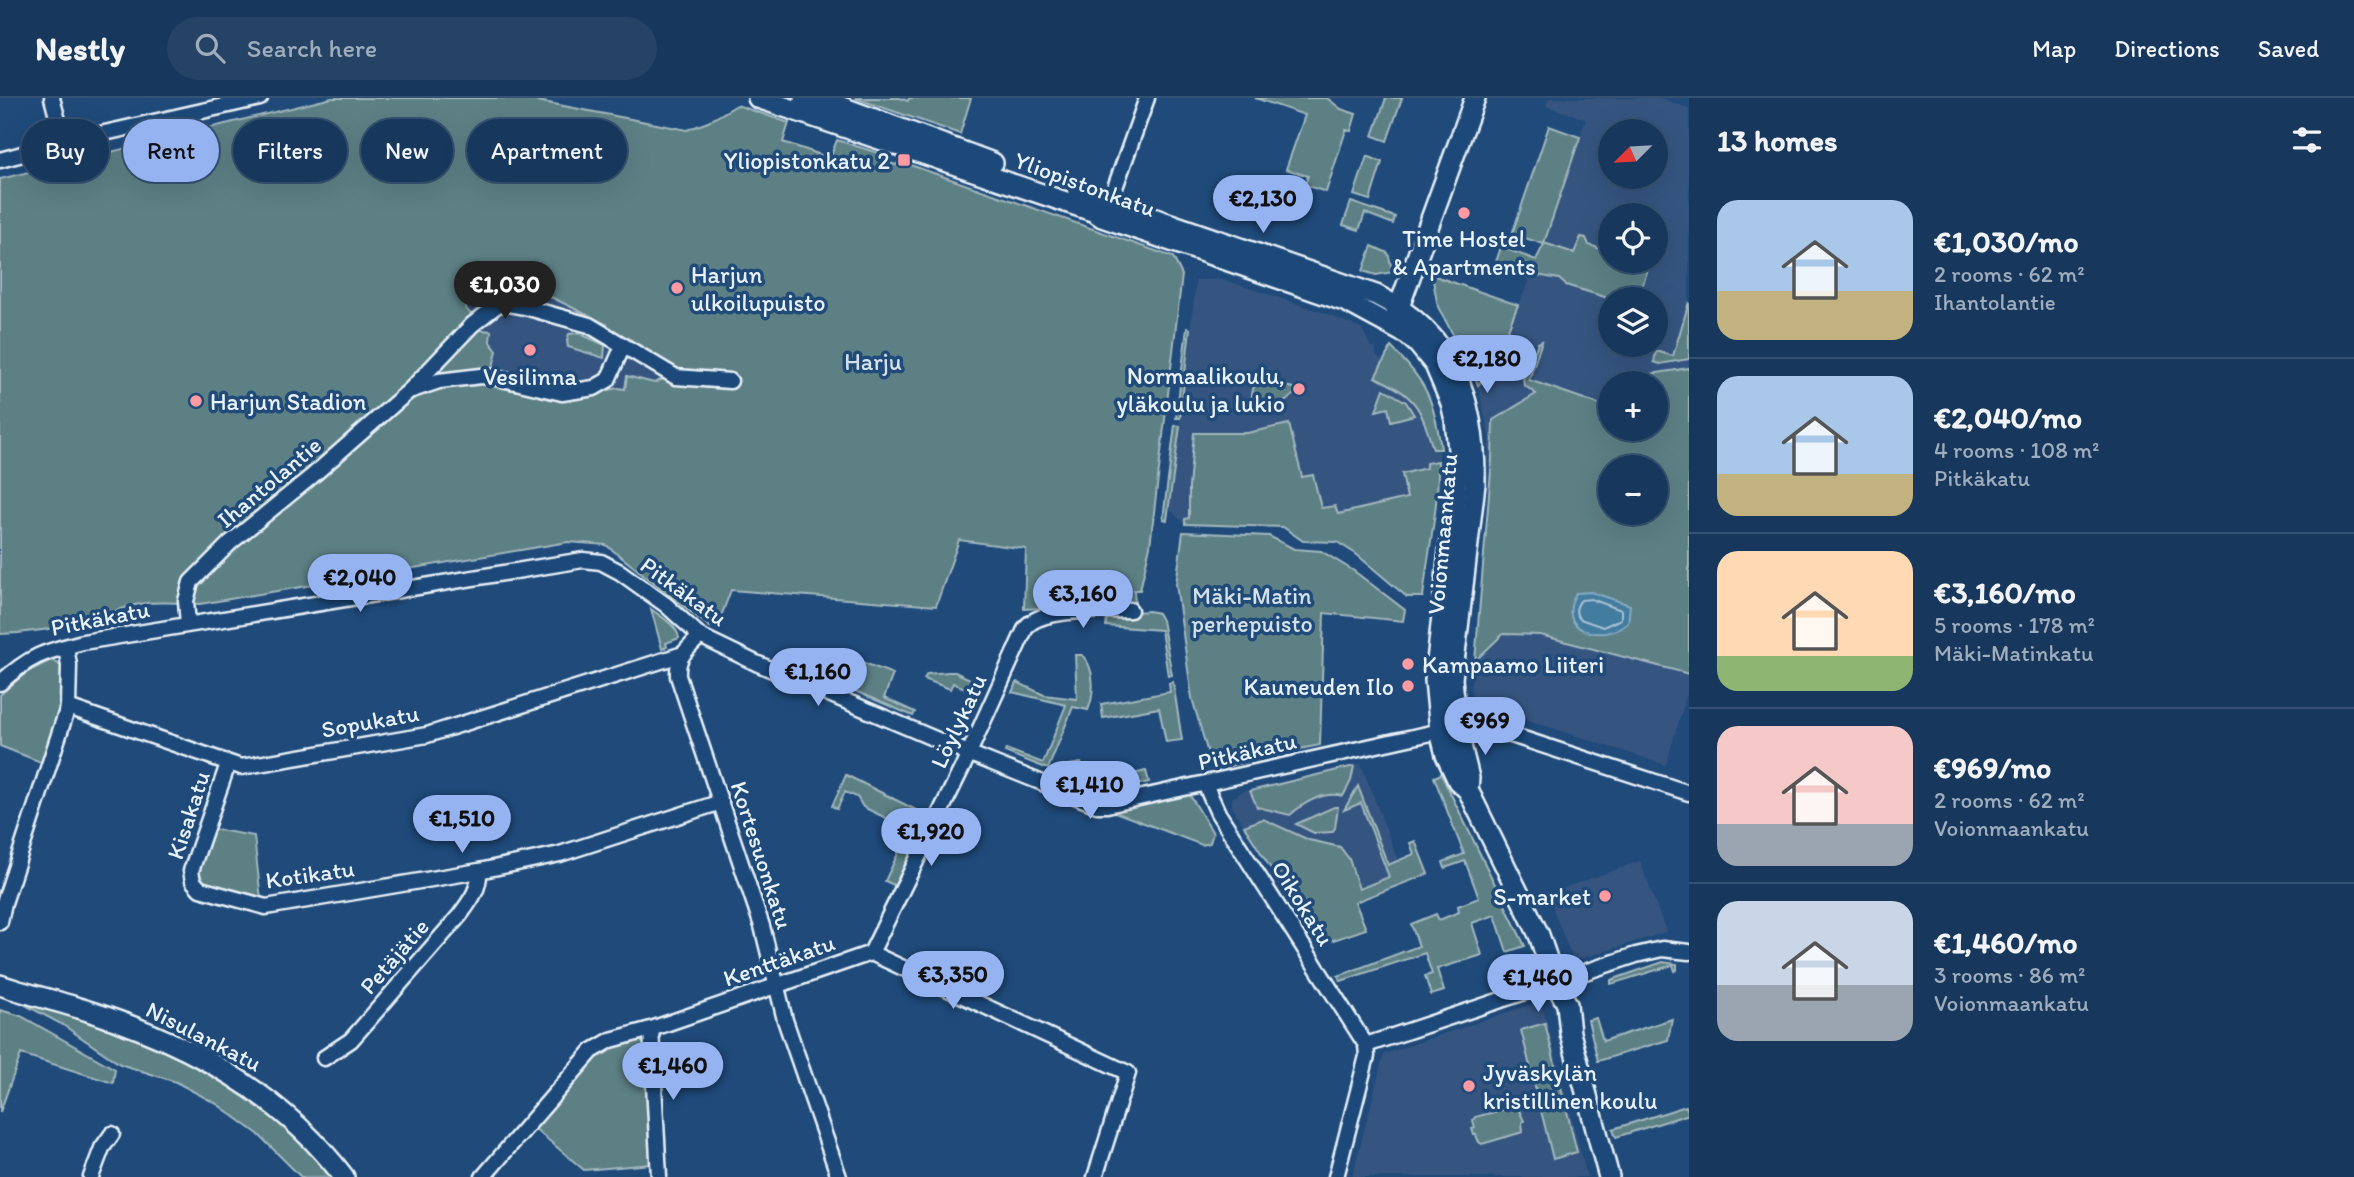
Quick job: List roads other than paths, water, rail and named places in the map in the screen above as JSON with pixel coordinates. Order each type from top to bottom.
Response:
[{"type":"main road","name":"Yliopistonkatu","points":[[758,98],[815,104],[1095,212],[1109,211],[1376,295],[1399,306]]},
{"type":"main road","points":[[1392,325],[1475,98]]},
{"type":"main road","name":"Yliopistonkatu","points":[[1109,211],[1347,302],[1392,325]]},
{"type":"main road","name":"Voionmaankatu","points":[[1399,306],[1434,339],[1462,383],[1474,436],[1475,484],[1452,679],[1449,730]]},
{"type":"main road","name":"Voionmaankatu","points":[[1392,325],[1418,344],[1435,365],[1447,389],[1457,429],[1458,481],[1435,680],[1449,730],[1469,778],[1468,790],[1539,935],[1555,982],[1556,1007],[1570,1033],[1609,1177]]},
{"type":"main road","name":"Nisulankatu","points":[[3,987],[89,1011],[186,1049],[270,1100],[316,1143],[344,1177]]},
{"type":"street","points":[[52,98],[58,119]]},
{"type":"street","points":[[109,133],[260,98]]},
{"type":"street","points":[[1109,211],[1147,98]]},
{"type":"street","points":[[0,160],[21,154]]},
{"type":"street","name":"Ihantolantie","points":[[188,624],[186,601],[191,582],[230,543],[311,477],[410,390],[472,325],[488,311],[503,303],[551,313],[589,325],[676,377],[730,381]]},
{"type":"street","name":"Ihantolantie","points":[[410,390],[439,381],[481,376],[562,393],[594,388],[608,380],[623,346]]},
{"type":"street","name":"Pitkäkatu","points":[[0,683],[36,656],[66,646],[583,560],[601,562],[620,572],[658,599],[700,636],[756,663],[1097,805],[1449,730],[1484,729],[1512,735],[1689,793]]},
{"type":"street","name":"Löylykatu","points":[[871,953],[968,753],[1021,636],[1031,621],[1064,613],[1130,610]]},
{"type":"street","points":[[680,655],[700,636]]},
{"type":"street","points":[[1,922],[4,903],[68,707],[69,665],[66,646]]},
{"type":"street","name":"Sopukatu","points":[[68,707],[241,767],[427,735],[680,655]]},
{"type":"street","name":"Kortesuonkatu","points":[[680,655],[677,664],[678,676],[762,926],[785,1020],[839,1177]]},
{"type":"street","name":"Kisakatu","points":[[193,881],[191,871],[228,764]]},
{"type":"street","name":"Oikokatu","points":[[1205,784],[1218,813],[1366,1045]]},
{"type":"street","name":"Kotikatu","points":[[193,881],[200,888],[266,907],[479,871],[560,854],[721,802]]},
{"type":"street","name":"Petäjätie","points":[[324,1058],[351,1040],[460,915],[473,898],[480,882],[479,871]]},
{"type":"street","points":[[1336,1177],[1367,1056],[1366,1045],[1650,951],[1662,949],[1689,952]]},
{"type":"street","name":"Kenttäkatu","points":[[483,1177],[592,1051],[611,1040],[651,1029],[871,953],[1128,1073],[1096,1177]]},
{"type":"street","points":[[651,1029],[659,1177]]},
{"type":"street","points":[[92,1177],[102,1148],[112,1134]]},
{"type":"water","points":[[1591,592],[1630,605],[1628,623],[1606,633],[1595,633],[1576,625],[1571,617],[1571,606],[1576,593]]},
{"type":"place","name":"Yliopistonkatu 2","points":[[904,160]]},
{"type":"place","name":"Time Hostel & Apartments","points":[[1464,213]]},
{"type":"place","name":"Harjun ulkoilupuisto","points":[[677,288]]},
{"type":"place","name":"Vesilinna","points":[[530,350]]},
{"type":"place","name":"Normaalikoulu, yläkoulu ja lukio","points":[[1299,389]]},
{"type":"place","name":"Harjun Stadion","points":[[196,401]]},
{"type":"place","name":"Kampaamo Liiteri","points":[[1408,664]]},
{"type":"place","name":"Kauneuden Ilo","points":[[1408,686]]},
{"type":"place","name":"S-market","points":[[1605,896]]},
{"type":"place","name":"Jyväskylän kristillinen koulu","points":[[1469,1086]]},
{"type":"park label","name":"Harju","points":[[873,361]]},
{"type":"park label","name":"Mäki-Matin perhepuisto","points":[[1252,609]]}]
